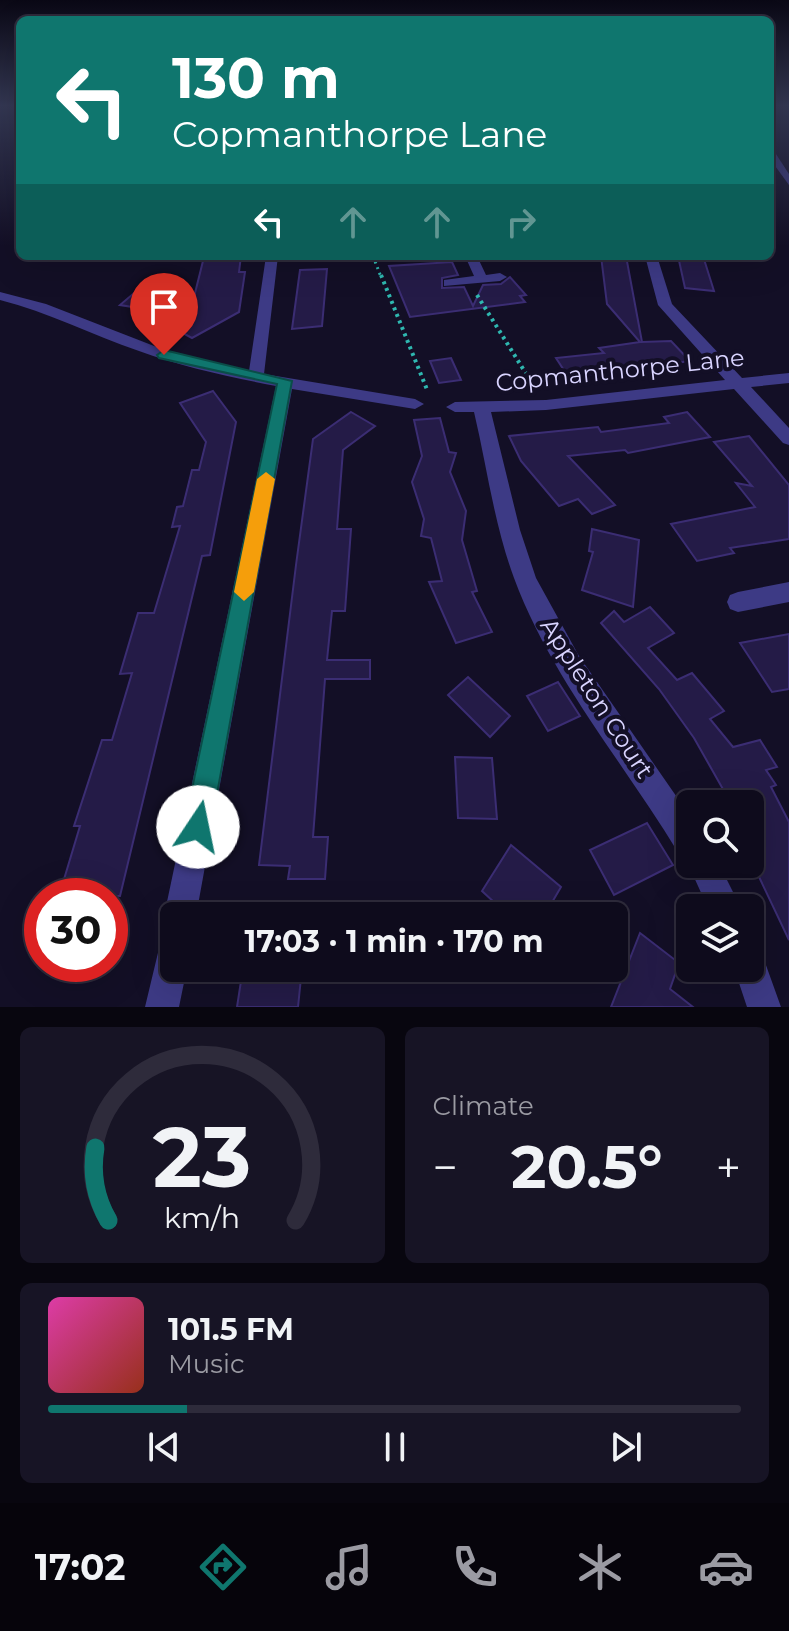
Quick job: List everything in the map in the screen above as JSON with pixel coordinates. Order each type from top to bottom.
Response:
[{"type":"street","points":[[774,158],[789,182]]},
{"type":"street","points":[[256,375],[271,260]]},
{"type":"street","points":[[472,260],[475,280]]},
{"type":"street","points":[[652,260],[665,305],[789,439]]},
{"type":"street","points":[[449,283],[500,277]]},
{"type":"street","points":[[0,296],[34,303],[101,333],[164,355],[285,381],[422,398]]},
{"type":"street","name":"Copmanthorpe Lane","points":[[455,407],[546,405],[789,378]]},
{"type":"street","points":[[183,902],[285,381]]},
{"type":"street","name":"Appleton Court","points":[[481,407],[522,570],[535,600],[557,643],[676,822]]},
{"type":"street","points":[[738,602],[789,592]]},
{"type":"street","points":[[162,1007],[167,982]]},
{"type":"street","points":[[755,982],[764,1007]]},
{"type":"path","points":[[374,260],[422,398]]},
{"type":"path","points":[[475,280],[546,405]]},
{"type":"building","points":[[203,260],[240,260],[239,272],[245,272],[239,312],[192,338],[157,319],[138,315],[145,309],[120,305],[140,288],[194,297]]},
{"type":"building","points":[[602,260],[627,260],[642,342],[671,341],[690,361],[569,378],[556,358],[604,353],[599,348],[640,342],[607,304]]},
{"type":"building","points":[[679,260],[704,260],[714,291],[685,288]]},
{"type":"building","points":[[452,262],[458,275],[442,278],[442,288],[464,287],[473,306],[483,285],[501,284],[510,277],[526,295],[520,296],[525,302],[410,317],[389,266]]},
{"type":"building","points":[[327,269],[322,326],[292,329],[300,270]]},
{"type":"building","points":[[451,358],[461,380],[439,383],[430,361]]},
{"type":"building","points":[[213,391],[236,422],[210,555],[202,556],[124,878],[64,878],[80,826],[74,826],[102,740],[112,740],[132,673],[120,674],[138,613],[154,613],[180,526],[172,527],[177,507],[183,506],[192,470],[199,470],[206,442],[180,403]]},
{"type":"building","points":[[351,412],[375,426],[343,450],[337,529],[351,529],[345,611],[332,611],[327,660],[370,660],[370,679],[325,679],[313,837],[328,837],[325,879],[288,879],[290,866],[259,865],[296,565],[313,439]]},
{"type":"building","points":[[687,412],[710,437],[628,453],[625,450],[568,456],[615,505],[592,514],[578,499],[559,506],[521,461],[509,436],[598,427],[601,432],[669,423],[664,417]]},
{"type":"building","points":[[440,418],[449,452],[456,453],[450,472],[466,511],[462,540],[477,591],[472,592],[492,632],[456,643],[429,582],[442,581],[431,538],[421,536],[424,519],[412,482],[422,456],[414,420]]},
{"type":"building","points":[[749,436],[789,485],[789,539],[730,548],[734,553],[697,561],[671,524],[755,507],[736,483],[752,486],[714,442]]},
{"type":"building","points":[[592,529],[639,540],[633,607],[582,590],[593,552],[589,551]]},
{"type":"building","points":[[650,607],[674,633],[648,648],[677,680],[692,673],[724,711],[710,719],[733,747],[760,740],[777,767],[766,770],[776,785],[771,787],[789,822],[789,940],[760,878],[764,878],[764,790],[723,790],[694,738],[659,689],[601,623],[614,611],[624,622]]},
{"type":"building","points":[[789,634],[789,689],[772,692],[740,643]]},
{"type":"building","points":[[468,677],[510,716],[490,737],[448,695]]},
{"type":"building","points":[[558,682],[580,716],[548,731],[527,696]]},
{"type":"building","points":[[455,757],[492,758],[497,819],[458,818]]},
{"type":"building","points":[[647,823],[673,865],[614,895],[590,850]]},
{"type":"building","points":[[511,845],[561,887],[552,902],[494,902],[482,891]]},
{"type":"building","points":[[640,933],[676,961],[670,989],[693,1007],[611,1007],[621,982],[628,982],[628,964]]},
{"type":"building","points":[[241,982],[301,982],[298,1007],[237,1007]]},
{"type":"slow traffic","points":[[244,592],[266,479]]},
{"type":"route","points":[[164,355],[285,381],[198,827]]}]
